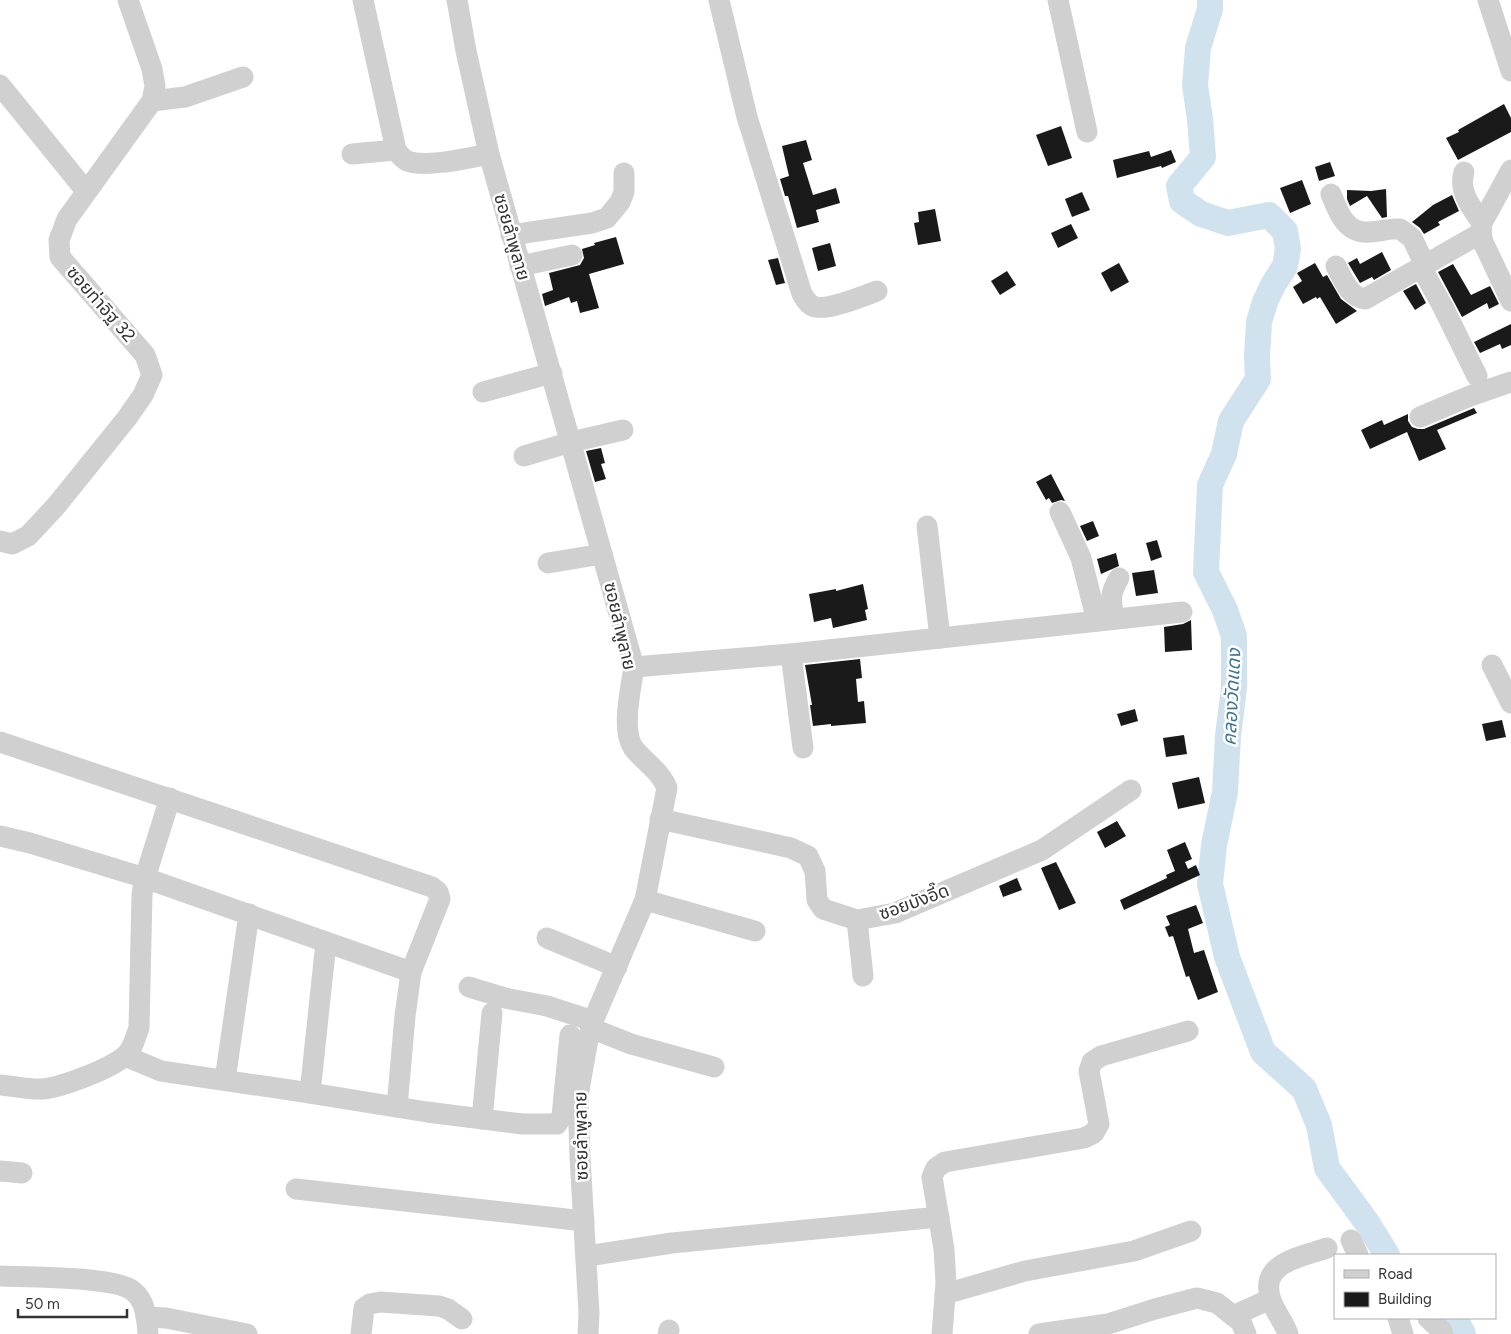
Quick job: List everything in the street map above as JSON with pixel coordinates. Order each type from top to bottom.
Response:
[{"type":"street","points":[[128,0],[152,69],[155,86],[152,101],[185,97],[243,77]]},
{"type":"street","points":[[363,0],[396,150],[409,161],[422,163],[461,160],[489,154]]},
{"type":"street","name":"ซอยลำพูลาย","points":[[457,0],[489,154],[634,667],[627,725],[629,738],[633,748],[663,778],[667,788],[645,900],[592,1025],[578,1096],[587,1256],[588,1334]]},
{"type":"street","points":[[719,0],[747,117],[802,294],[807,302],[815,308],[826,307],[878,291]]},
{"type":"street","points":[[1058,0],[1087,132]]},
{"type":"street","points":[[1488,0],[1511,71]]},
{"type":"street","points":[[0,85],[86,191]]},
{"type":"street","name":"ซอยท่าอิฐ 32","points":[[0,541],[12,544],[28,536],[56,506],[127,418],[143,395],[152,375],[145,355],[60,257],[59,240],[67,219],[152,101]]},
{"type":"street","points":[[352,154],[396,150]]},
{"type":"street","points":[[1336,266],[1350,292],[1358,298],[1365,299],[1423,266],[1481,228],[1511,170]]},
{"type":"street","points":[[1464,172],[1461,182],[1464,193],[1481,228],[1483,242],[1510,298]]},
{"type":"street","points":[[511,235],[592,223],[607,218],[620,202],[624,192],[624,174]]},
{"type":"street","points":[[1331,194],[1346,224],[1360,232],[1400,229],[1412,238],[1423,266],[1477,376]]},
{"type":"street","points":[[520,266],[572,255]]},
{"type":"street","points":[[483,392],[552,373]]},
{"type":"street","points":[[1420,417],[1470,396],[1511,382]]},
{"type":"street","points":[[524,456],[571,442],[623,430]]},
{"type":"street","points":[[1060,512],[1081,558],[1105,620]]},
{"type":"street","points":[[927,526],[940,638]]},
{"type":"street","points":[[548,563],[602,554]]},
{"type":"street","points":[[1105,620],[1112,589],[1120,578]]},
{"type":"street","points":[[634,667],[791,654],[1182,612]]},
{"type":"street","points":[[791,654],[803,748]]},
{"type":"street","points":[[1492,665],[1511,703]]},
{"type":"street","points":[[0,742],[432,887],[438,892],[440,899],[411,972],[396,1107]]},
{"type":"street","name":"ซอยบังอี๊ด","points":[[660,820],[791,848],[808,856],[815,871],[817,900],[823,909],[857,920],[895,913],[1042,850],[1131,790]]},
{"type":"street","points":[[0,1085],[42,1089],[60,1085],[96,1072],[125,1056],[132,1048],[139,1028],[142,894],[145,878],[170,798]]},
{"type":"street","points":[[0,836],[30,843],[145,878],[411,972]]},
{"type":"street","points":[[645,900],[755,932]]},
{"type":"street","points":[[225,1080],[249,914]]},
{"type":"street","points":[[857,920],[863,976]]},
{"type":"street","points":[[547,938],[617,967]]},
{"type":"street","points":[[310,1092],[326,942]]},
{"type":"street","points":[[469,987],[505,998],[547,1006],[631,1044],[714,1067]]},
{"type":"street","points":[[482,1119],[492,1013]]},
{"type":"street","points":[[942,1334],[945,1294],[944,1249],[932,1177],[936,1168],[946,1162],[1084,1138],[1094,1134],[1099,1124],[1089,1071],[1092,1062],[1101,1056],[1188,1031]]},
{"type":"street","points":[[125,1056],[161,1071],[482,1119],[522,1124],[557,1124],[562,1116],[570,1035]]},
{"type":"street","points":[[0,1171],[22,1173]]},
{"type":"street","points":[[296,1189],[584,1221]]},
{"type":"street","points":[[587,1256],[672,1243],[939,1217]]},
{"type":"street","points":[[945,1294],[1025,1271],[1134,1252],[1191,1232]]},
{"type":"street","points":[[1288,1334],[1270,1299],[1269,1281],[1273,1270],[1281,1264],[1327,1248]]},
{"type":"street","points":[[0,1276],[113,1283],[127,1287],[134,1292],[143,1306],[147,1325],[166,1318],[247,1334]]},
{"type":"street","points":[[1038,1334],[1108,1324],[1197,1298],[1217,1303],[1241,1322],[1246,1334]]},
{"type":"street","points":[[1233,1316],[1270,1299]]},
{"type":"street","points":[[361,1334],[364,1308],[370,1304],[380,1302],[439,1306],[448,1309],[462,1319]]},
{"type":"street","points":[[1398,1319],[1403,1334]]},
{"type":"street","points":[[1429,1319],[1443,1334]]},
{"type":"building","points":[[1504,104],[1511,118],[1511,132],[1458,160],[1446,138]]},
{"type":"building","points":[[1061,126],[1072,158],[1048,166],[1036,135]]},
{"type":"building","points":[[806,140],[812,160],[803,163],[813,195],[836,188],[840,203],[816,210],[819,222],[797,228],[788,196],[785,196],[780,179],[789,176],[782,146]]},
{"type":"building","points":[[1171,150],[1176,162],[1162,168],[1161,166],[1117,178],[1113,160],[1149,151],[1151,157]]},
{"type":"building","points":[[1330,162],[1335,176],[1319,181],[1315,167]]},
{"type":"building","points":[[1302,180],[1311,204],[1290,213],[1280,188]]},
{"type":"building","points":[[1386,189],[1387,217],[1382,218],[1367,196],[1350,206],[1347,199],[1347,190],[1371,191]]},
{"type":"building","points":[[1082,192],[1090,210],[1072,217],[1065,199]]},
{"type":"building","points":[[1452,195],[1459,211],[1438,222],[1440,225],[1424,234],[1412,222],[1433,205]]},
{"type":"building","points":[[935,209],[941,241],[918,245],[914,223],[919,222],[918,212]]},
{"type":"building","points":[[1071,224],[1078,238],[1058,248],[1051,233]]},
{"type":"building","points":[[616,237],[624,264],[589,274],[599,308],[580,313],[577,301],[571,303],[569,297],[545,306],[542,294],[553,290],[549,273],[580,265],[584,258],[582,249],[595,245],[594,243]]},
{"type":"building","points":[[830,243],[836,266],[818,271],[812,248]]},
{"type":"building","points":[[1382,252],[1391,270],[1374,280],[1372,277],[1360,283],[1348,263],[1357,258],[1360,264]]},
{"type":"building","points":[[778,258],[785,283],[776,285],[768,260]]},
{"type":"building","points":[[1119,263],[1129,282],[1111,292],[1101,273]]},
{"type":"building","points":[[1315,263],[1323,277],[1327,275],[1341,299],[1357,311],[1336,324],[1320,297],[1317,299],[1316,297],[1303,304],[1293,287],[1302,281],[1297,273]]},
{"type":"building","points":[[1453,264],[1471,295],[1490,286],[1499,304],[1489,309],[1487,303],[1462,317],[1438,272]]},
{"type":"building","points":[[1007,271],[1016,285],[1000,295],[991,281]]},
{"type":"building","points":[[1416,284],[1426,303],[1415,310],[1403,291]]},
{"type":"building","points":[[1511,324],[1511,345],[1502,349],[1500,344],[1480,353],[1474,342]]},
{"type":"building","points":[[1474,408],[1477,413],[1437,430],[1446,449],[1419,461],[1407,432],[1370,449],[1361,430],[1382,420],[1384,425],[1408,414],[1408,421],[1412,427],[1424,429]]},
{"type":"building","points":[[601,448],[605,463],[601,464],[606,479],[595,482],[586,451]]},
{"type":"building","points":[[1051,474],[1065,501],[1061,500],[1052,503],[1049,498],[1046,500],[1036,482]]},
{"type":"building","points":[[1093,521],[1099,536],[1087,541],[1080,526]]},
{"type":"building","points":[[1157,540],[1162,557],[1151,561],[1146,543]]},
{"type":"building","points":[[1116,553],[1119,566],[1101,574],[1097,559]]},
{"type":"building","points":[[1154,570],[1158,593],[1136,596],[1132,573]]},
{"type":"building","points":[[863,584],[868,609],[865,610],[867,620],[833,628],[831,618],[814,622],[809,594],[836,589],[836,591]]},
{"type":"building","points":[[1191,620],[1192,650],[1165,652],[1164,627],[1183,624]]},
{"type":"building","points":[[860,659],[862,678],[856,679],[858,702],[864,701],[866,723],[813,726],[810,705],[812,705],[805,665]]},
{"type":"building","points":[[1135,709],[1138,721],[1121,726],[1117,714]]},
{"type":"building","points":[[1502,720],[1506,737],[1486,741],[1482,724]]},
{"type":"building","points":[[1184,735],[1187,754],[1166,757],[1163,738]]},
{"type":"building","points":[[1199,777],[1205,803],[1178,809],[1172,783]]},
{"type":"building","points":[[1117,821],[1126,836],[1105,848],[1097,832]]},
{"type":"building","points":[[1185,842],[1192,859],[1185,862],[1188,869],[1196,865],[1200,875],[1124,910],[1120,900],[1167,878],[1166,875],[1175,871],[1167,850]]},
{"type":"building","points":[[1056,862],[1076,903],[1059,910],[1041,868]]},
{"type":"building","points":[[1017,878],[1022,890],[1003,897],[999,886]]},
{"type":"building","points":[[1196,905],[1203,923],[1188,929],[1194,953],[1204,950],[1218,992],[1198,1000],[1189,976],[1186,977],[1173,936],[1169,937],[1165,927],[1170,925],[1166,916]]},
{"type":"waterway","name":"คลองวัดแดง","points":[[1210,0],[1210,9],[1198,48],[1195,85],[1203,157],[1179,186],[1182,201],[1201,214],[1228,223],[1269,215],[1285,231],[1288,249],[1285,266],[1265,302],[1259,322],[1258,379],[1231,421],[1224,454],[1210,485],[1206,572],[1225,610],[1234,636],[1234,688],[1228,736],[1225,792],[1214,845],[1210,884],[1227,957],[1263,1052],[1304,1089],[1319,1125],[1327,1168],[1368,1224],[1386,1254]]},
{"type":"waterway","name":"คลองวัดแดง","points":[[1456,1319],[1463,1334]]}]
